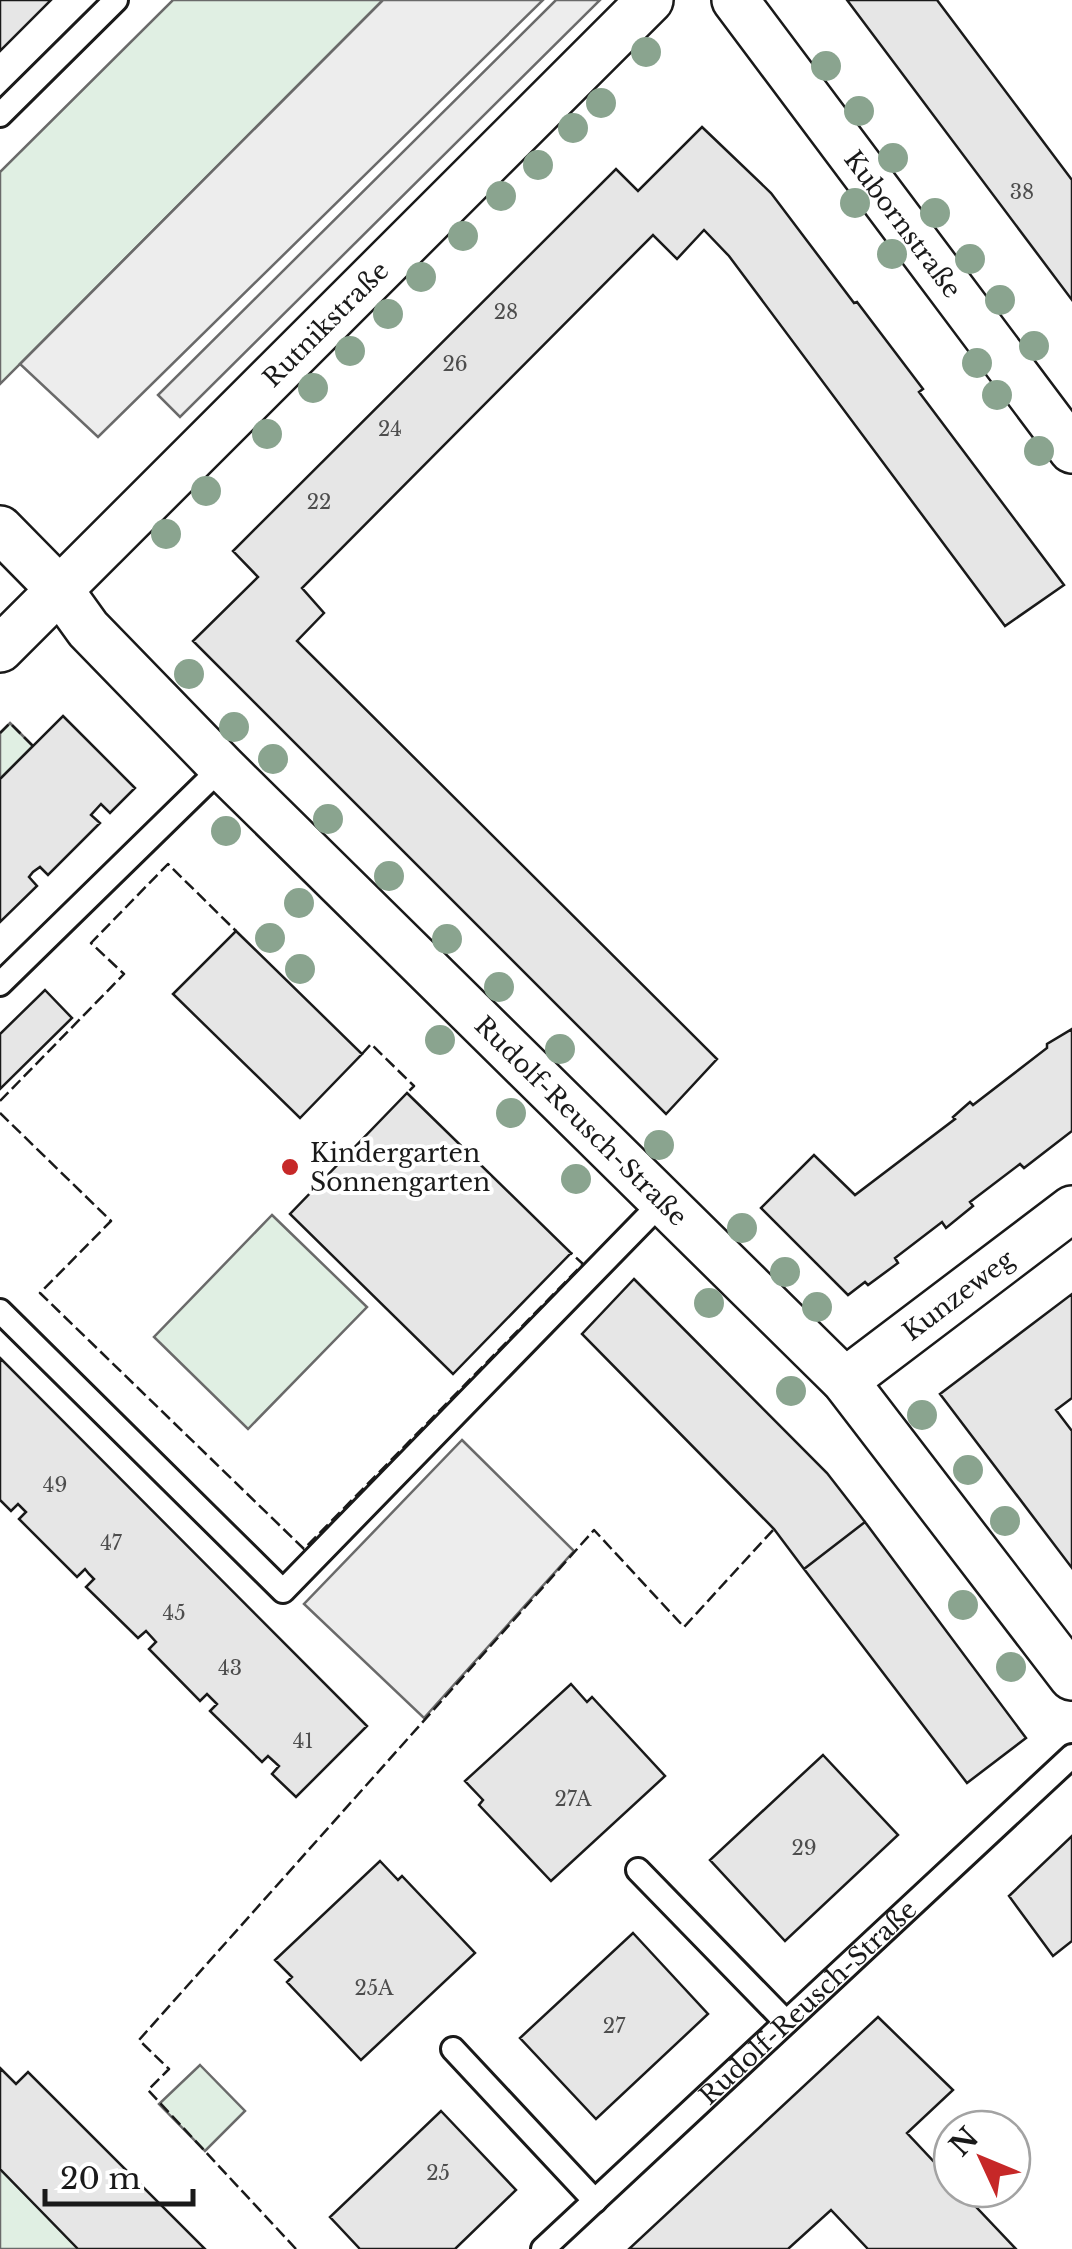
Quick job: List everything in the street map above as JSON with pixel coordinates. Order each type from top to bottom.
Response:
[{"type":"street","name":"Rutnikstraße","points":[[0,649],[650,0]]},
{"type":"street","name":"Kubornstraße","points":[[736,0],[1072,450]]},
{"type":"street","name":"Rudolf-Reusch-Straße","points":[[0,529],[60,590],[88,629],[222,766],[845,1381],[1072,1677]]},
{"type":"street","name":"Kunzeweg","points":[[845,1381],[1072,1209]]},
{"type":"lane","points":[[0,115],[116,0]]},
{"type":"lane","points":[[0,984],[222,766]]},
{"type":"lane","points":[[0,1311],[283,1591],[662,1201]]},
{"type":"lane","name":"Rudolf-Reusch-Straße","points":[[542,2249],[1072,1756]]},
{"type":"lane","points":[[638,1870],[786,2022]]},
{"type":"lane","points":[[453,2048],[594,2201]]},
{"type":"green space","points":[[173,0],[383,0],[0,384],[0,172]]},
{"type":"green space","points":[[10,723],[33,746],[0,779],[0,733]]},
{"type":"green space","points":[[272,1215],[367,1307],[248,1429],[154,1337]]},
{"type":"green space","points":[[200,2065],[245,2111],[205,2151],[159,2104]]},
{"type":"green space","points":[[0,2169],[80,2249],[0,2249]]},
{"type":"shaded area","points":[[383,0],[543,0],[98,437],[20,364]]},
{"type":"shaded area","points":[[556,0],[600,0],[180,417],[158,395]]},
{"type":"shaded area","points":[[462,1440],[574,1551],[424,1718],[304,1604]]},
{"type":"building","points":[[0,0],[51,0],[0,51]]},
{"type":"building","points":[[847,0],[937,0],[1072,180],[1072,300]]},
{"type":"building","points":[[702,127],[771,193],[923,389],[919,392],[1064,585],[1005,626],[729,256],[704,230],[677,259],[653,235],[302,588],[324,613],[297,641],[717,1059],[666,1114],[193,641],[258,577],[233,551],[616,169],[638,191]]},
{"type":"building","points":[[63,716],[135,788],[110,813],[101,804],[91,815],[100,823],[48,875],[40,867],[33,872],[29,877],[37,886],[0,922],[0,779]]},
{"type":"building","points":[[236,931],[362,1054],[300,1118],[173,994]]},
{"type":"building","points":[[45,990],[72,1018],[0,1089],[0,1034]]},
{"type":"building","points":[[1072,1029],[1072,1131],[970,1202],[973,1206],[946,1228],[942,1222],[895,1258],[898,1263],[868,1285],[865,1282],[848,1295],[761,1208],[814,1155],[855,1195],[955,1119],[970,1102],[973,1105],[1047,1048],[1047,1044]]},
{"type":"building","points":[[407,1093],[571,1253],[453,1374],[290,1214]]},
{"type":"building","points":[[634,1279],[827,1473],[865,1522],[804,1569],[774,1529],[582,1334]]},
{"type":"building","points":[[1072,1294],[1072,1398],[1056,1410],[1072,1431],[1072,1568],[940,1394]]},
{"type":"building","points":[[0,1358],[367,1726],[296,1797],[272,1774],[279,1766],[268,1756],[262,1762],[210,1711],[217,1704],[207,1694],[200,1701],[149,1649],[156,1642],[146,1631],[138,1638],[86,1587],[94,1579],[85,1569],[77,1577],[19,1519],[26,1512],[18,1504],[11,1511],[0,1500]]},
{"type":"building","points":[[865,1522],[1026,1738],[967,1783],[804,1569]]},
{"type":"building","points":[[571,1684],[587,1702],[592,1697],[665,1776],[551,1881],[479,1805],[483,1800],[465,1781]]},
{"type":"building","points":[[823,1755],[898,1835],[785,1941],[710,1860]]},
{"type":"building","points":[[1072,1836],[1072,1941],[1053,1956],[1009,1896]]},
{"type":"building","points":[[380,1861],[398,1880],[402,1876],[475,1953],[361,2060],[287,1982],[292,1977],[275,1960]]},
{"type":"building","points":[[633,1933],[708,2014],[596,2119],[520,2038]]},
{"type":"building","points":[[878,2017],[953,2090],[907,2133],[932,2160],[932,2209],[978,2209],[1016,2249],[868,2249],[831,2210],[788,2249],[629,2249]]},
{"type":"building","points":[[0,2068],[16,2084],[28,2072],[205,2249],[78,2249],[0,2169]]},
{"type":"building","points":[[441,2111],[516,2190],[455,2249],[360,2249],[330,2217]]},
{"type":"fence","points":[[0,733],[10,723],[33,746]]},
{"type":"fence","points":[[0,1101],[124,974],[91,943],[168,864],[236,931]]},
{"type":"fence","points":[[362,1054],[371,1044],[414,1086],[407,1093]]},
{"type":"fence","points":[[0,1113],[111,1221],[40,1293],[304,1549],[583,1264],[571,1253]]},
{"type":"fence","points":[[296,2249],[148,2090],[169,2069],[139,2040],[594,1530],[684,1627],[774,1529]]},
{"type":"place","name":"Kindergarten Sonnengarten","points":[[290,1167]]}]
